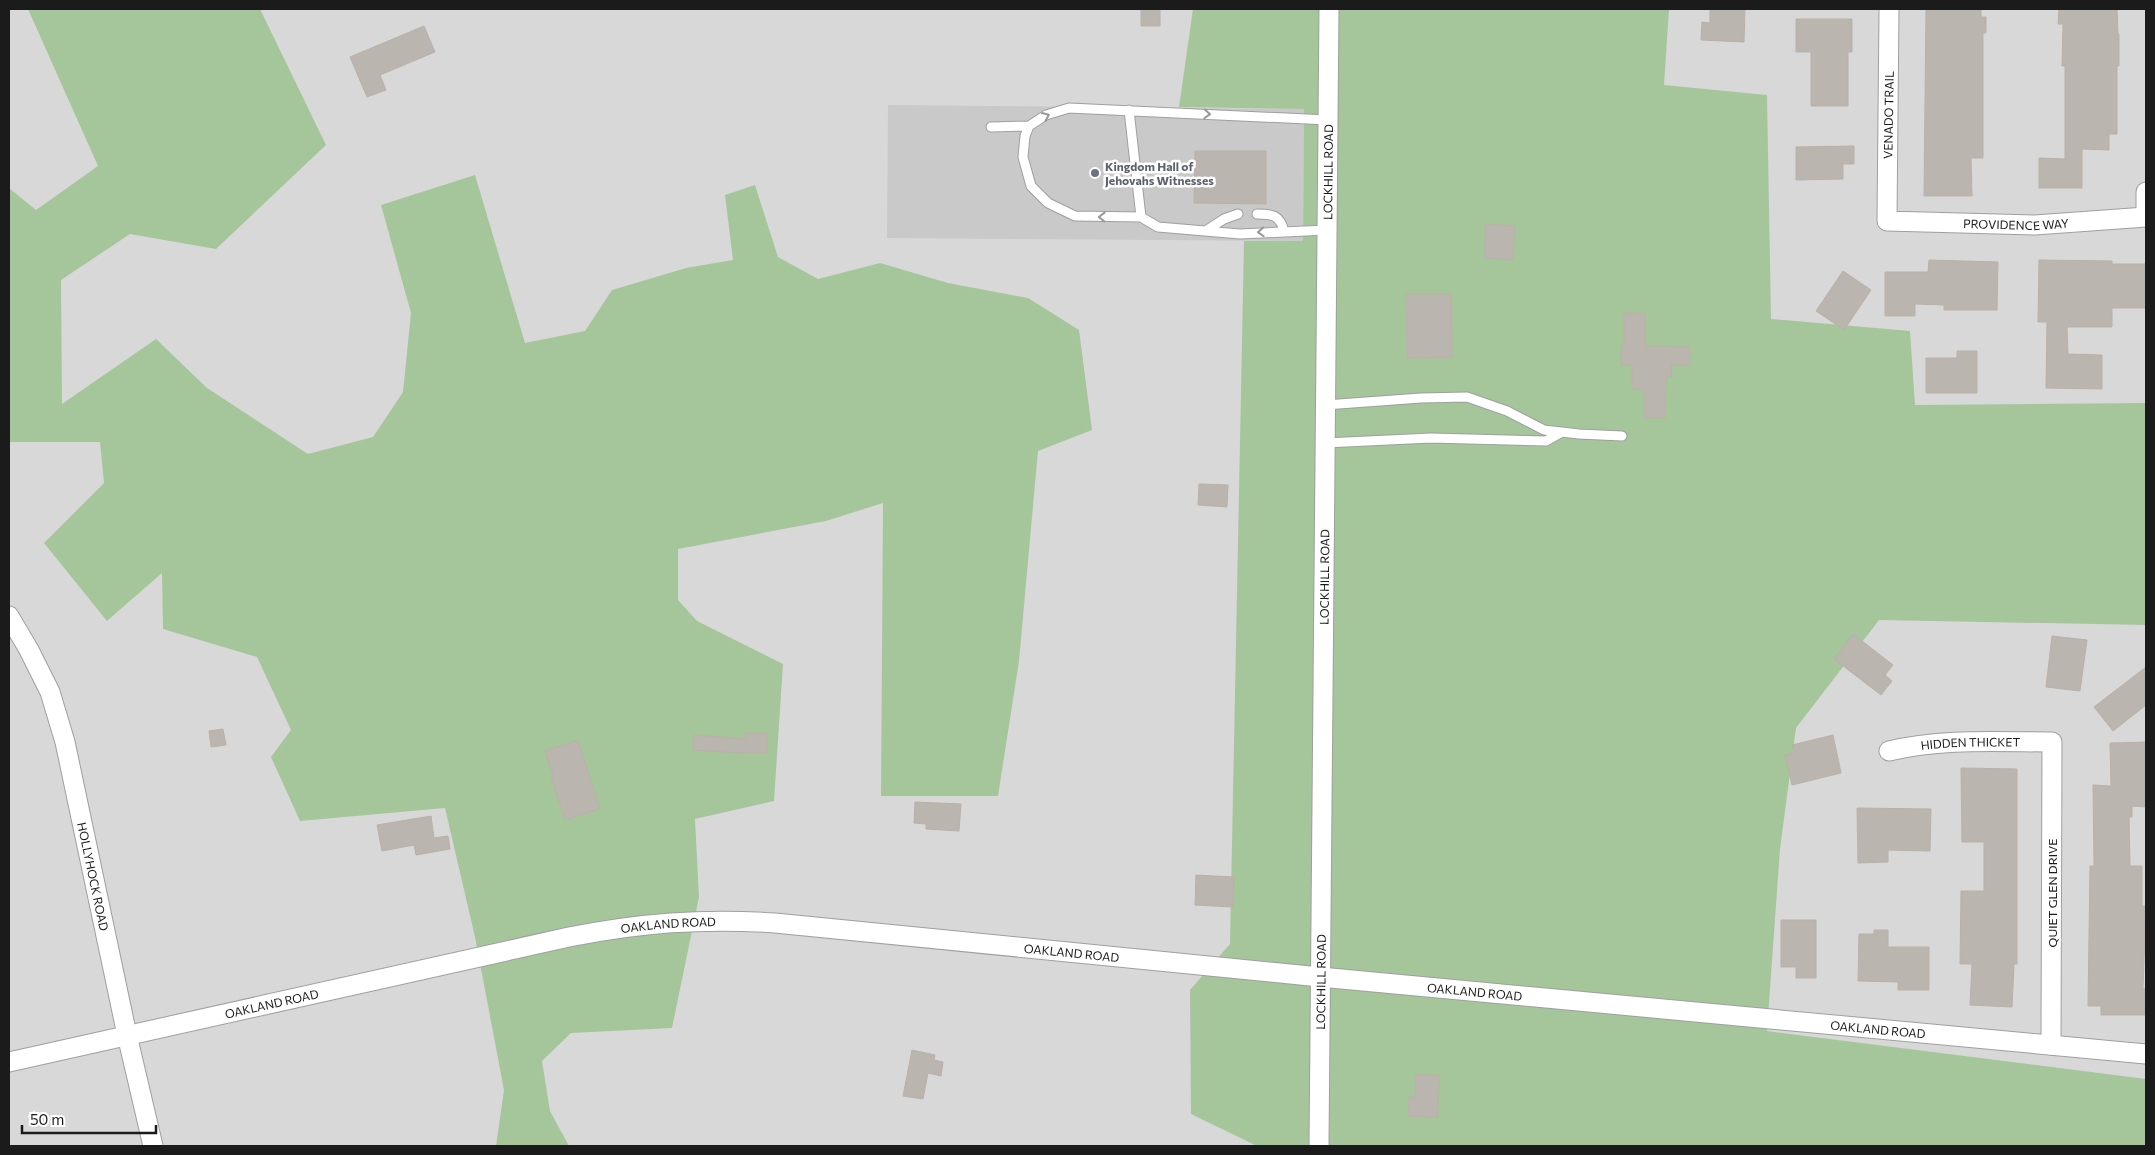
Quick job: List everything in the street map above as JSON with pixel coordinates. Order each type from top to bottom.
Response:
[{"type":"street","name":"LOCKHILL ROAD","points":[[1318,1146],[1329,9]]},
{"type":"street","name":"VENADO TRAIL","points":[[1887,221],[1889,9]]},
{"type":"street","points":[[2146,192],[2146,217]]},
{"type":"street","name":"PROVIDENCE WAY","points":[[1887,221],[2035,225],[2146,217]]},
{"type":"street","name":"HOLLYHOCK ROAD","points":[[9,616],[50,692],[66,742],[127,1036],[153,1146]]},
{"type":"street","name":"HIDDEN THICKET","points":[[1889,751],[1914,745],[1946,742],[2052,742]]},
{"type":"street","name":"QUIET GLEN DRIVE","points":[[2051,1045],[2052,742]]},
{"type":"street","name":"OAKLAND ROAD","points":[[9,1062],[569,937],[664,922],[726,919],[775,922],[1320,977],[2146,1054]]},
{"type":"lane","points":[[991,126],[1029,126],[1046,115],[1069,108],[1328,120]]},
{"type":"lane","points":[[1129,110],[1141,217]]},
{"type":"lane","points":[[1029,126],[1025,136],[1024,157],[1031,186],[1048,204],[1075,216],[1141,217],[1158,227],[1240,234],[1327,230]]},
{"type":"lane","points":[[1207,230],[1224,219],[1238,214]]},
{"type":"lane","points":[[1257,214],[1273,214],[1282,220],[1284,231]]},
{"type":"lane","points":[[1325,405],[1421,398],[1467,397],[1507,412],[1544,430],[1622,436]]},
{"type":"lane","points":[[1325,443],[1431,438],[1546,441],[1562,432]]},
{"type":"shaded area","points":[[9,9],[2146,9],[2146,1146],[9,1146]]},
{"type":"shaded area","name":"Kingdom Hall of Jehovahs Witnesses","points":[[888,105],[1304,109],[1303,241],[887,238]]},
{"type":"green space","points":[[28,9],[260,9],[326,145],[216,249],[130,234],[61,280],[62,404],[156,339],[207,388],[308,454],[373,437],[403,392],[411,313],[381,205],[475,175],[525,343],[585,331],[612,290],[686,268],[733,260],[725,195],[755,185],[778,257],[818,279],[880,263],[948,283],[1028,298],[1079,330],[1092,430],[1038,451],[1019,661],[998,796],[881,796],[883,503],[826,521],[678,549],[678,600],[697,621],[783,664],[774,801],[695,819],[699,897],[672,1028],[571,1033],[542,1061],[550,1111],[569,1146],[496,1146],[504,1090],[475,937],[445,808],[300,821],[271,757],[291,730],[257,657],[163,629],[162,573],[107,621],[44,543],[104,483],[100,442],[9,442],[9,188],[36,210],[98,166]],"holes":[[[745,733],[766,733],[767,752],[745,753]],[[694,735],[728,738],[727,752],[693,750]],[[578,741],[600,809],[565,820],[551,777],[553,776],[546,751]]]},
{"type":"green space","points":[[1193,9],[1669,9],[1664,85],[1767,95],[1771,319],[1910,331],[1915,405],[2146,403],[2146,625],[1879,620],[1796,728],[1780,849],[1767,1031],[2146,1079],[2146,1146],[1257,1146],[1191,1114],[1190,990],[1230,944],[1244,241],[1303,241],[1304,109],[1179,107]],"holes":[[[1486,224],[1515,226],[1513,259],[1484,257]],[[1406,294],[1451,294],[1452,357],[1407,358]],[[1624,313],[1645,313],[1645,327],[1624,327]],[[1622,346],[1690,347],[1690,365],[1671,365],[1671,377],[1666,377],[1665,418],[1644,418],[1644,389],[1632,389],[1632,365]],[[1415,1075],[1439,1075],[1438,1117],[1409,1116],[1409,1098],[1415,1098]]]},
{"type":"building","points":[[1141,9],[1160,9],[1160,26],[1141,26]]},
{"type":"building","points":[[1710,9],[1745,9],[1744,42],[1701,40],[1702,22],[1710,23]]},
{"type":"building","points":[[1926,9],[1981,9],[1981,17],[1986,17],[1986,33],[1983,33],[1983,158],[1971,158],[1972,196],[1924,196]]},
{"type":"building","points":[[2059,9],[2117,9],[2119,66],[2117,66],[2117,134],[2109,134],[2109,150],[2082,149],[2082,188],[2039,188],[2039,158],[2065,159],[2065,66],[2062,66],[2063,24],[2058,24]]},
{"type":"building","points":[[1796,19],[1852,19],[1852,52],[1848,52],[1848,106],[1811,106],[1811,52],[1796,52]]},
{"type":"building","points":[[424,26],[435,52],[380,75],[386,90],[367,97],[350,57]]},
{"type":"building","points":[[1854,146],[1854,164],[1843,164],[1843,179],[1796,180],[1796,147]]},
{"type":"building","points":[[1195,151],[1266,151],[1266,204],[1194,203]]},
{"type":"building","points":[[1486,224],[1515,226],[1513,260],[1484,258]]},
{"type":"building","points":[[1929,260],[1998,262],[1997,310],[1944,310],[1944,305],[1915,304],[1915,316],[1885,316],[1885,272],[1928,272]]},
{"type":"building","points":[[2039,260],[2112,261],[2112,264],[2146,264],[2146,308],[2112,308],[2112,327],[2067,327],[2068,354],[2102,355],[2102,389],[2046,388],[2047,322],[2038,322]]},
{"type":"building","points":[[1843,271],[1871,290],[1844,330],[1816,311]]},
{"type":"building","points":[[1406,294],[1451,294],[1452,357],[1407,358]]},
{"type":"building","points":[[1624,313],[1645,313],[1645,346],[1690,347],[1690,365],[1671,365],[1672,377],[1666,377],[1665,418],[1644,418],[1644,389],[1632,389],[1632,365],[1621,365],[1621,346],[1624,346]]},
{"type":"building","points":[[1957,351],[1977,351],[1977,393],[1926,393],[1926,358],[1957,358]]},
{"type":"building","points":[[1199,484],[1228,485],[1227,507],[1198,505]]},
{"type":"building","points":[[1853,634],[1893,665],[1885,675],[1892,681],[1881,695],[1834,659]]},
{"type":"building","points":[[2052,636],[2087,640],[2080,691],[2046,687]]},
{"type":"building","points":[[2146,667],[2146,705],[2113,731],[2094,707]]},
{"type":"building","points":[[223,729],[226,745],[211,747],[209,731]]},
{"type":"building","points":[[745,733],[767,733],[767,753],[693,750],[694,735],[745,739]]},
{"type":"building","points":[[1833,735],[1841,773],[1792,785],[1785,755],[1794,753],[1792,745]]},
{"type":"building","points":[[578,740],[600,809],[565,820],[545,751]]},
{"type":"building","points":[[2146,742],[2146,807],[2132,806],[2132,817],[2129,817],[2130,866],[2142,866],[2142,906],[2146,906],[2143,989],[2146,989],[2146,1015],[2101,1015],[2101,1006],[2088,1006],[2090,866],[2094,866],[2093,785],[2111,786],[2110,743]]},
{"type":"building","points":[[1961,768],[2017,769],[2017,964],[2014,964],[2012,1007],[1970,1005],[1972,964],[1960,964],[1961,891],[1984,891],[1984,842],[1962,842]]},
{"type":"building","points":[[915,802],[961,804],[959,831],[926,829],[926,824],[914,823]]},
{"type":"building","points":[[1857,808],[1931,809],[1930,851],[1888,850],[1888,862],[1858,863]]},
{"type":"building","points":[[431,816],[434,838],[448,836],[450,849],[416,855],[414,845],[382,851],[377,825]]},
{"type":"building","points":[[1196,875],[1234,877],[1233,907],[1195,905]]},
{"type":"building","points":[[1781,920],[1816,920],[1816,978],[1796,978],[1796,967],[1781,967]]},
{"type":"building","points":[[1874,930],[1888,930],[1888,947],[1929,947],[1929,990],[1898,990],[1898,982],[1858,981],[1859,934],[1874,934]]},
{"type":"building","points":[[912,1050],[935,1055],[934,1060],[943,1062],[941,1076],[928,1073],[923,1099],[903,1096]]},
{"type":"building","points":[[1415,1075],[1439,1075],[1438,1117],[1409,1116],[1409,1097],[1415,1098]]},
{"type":"place","name":"Kingdom Hall of Jehovahs Witnesses","points":[[1095,173]]}]
